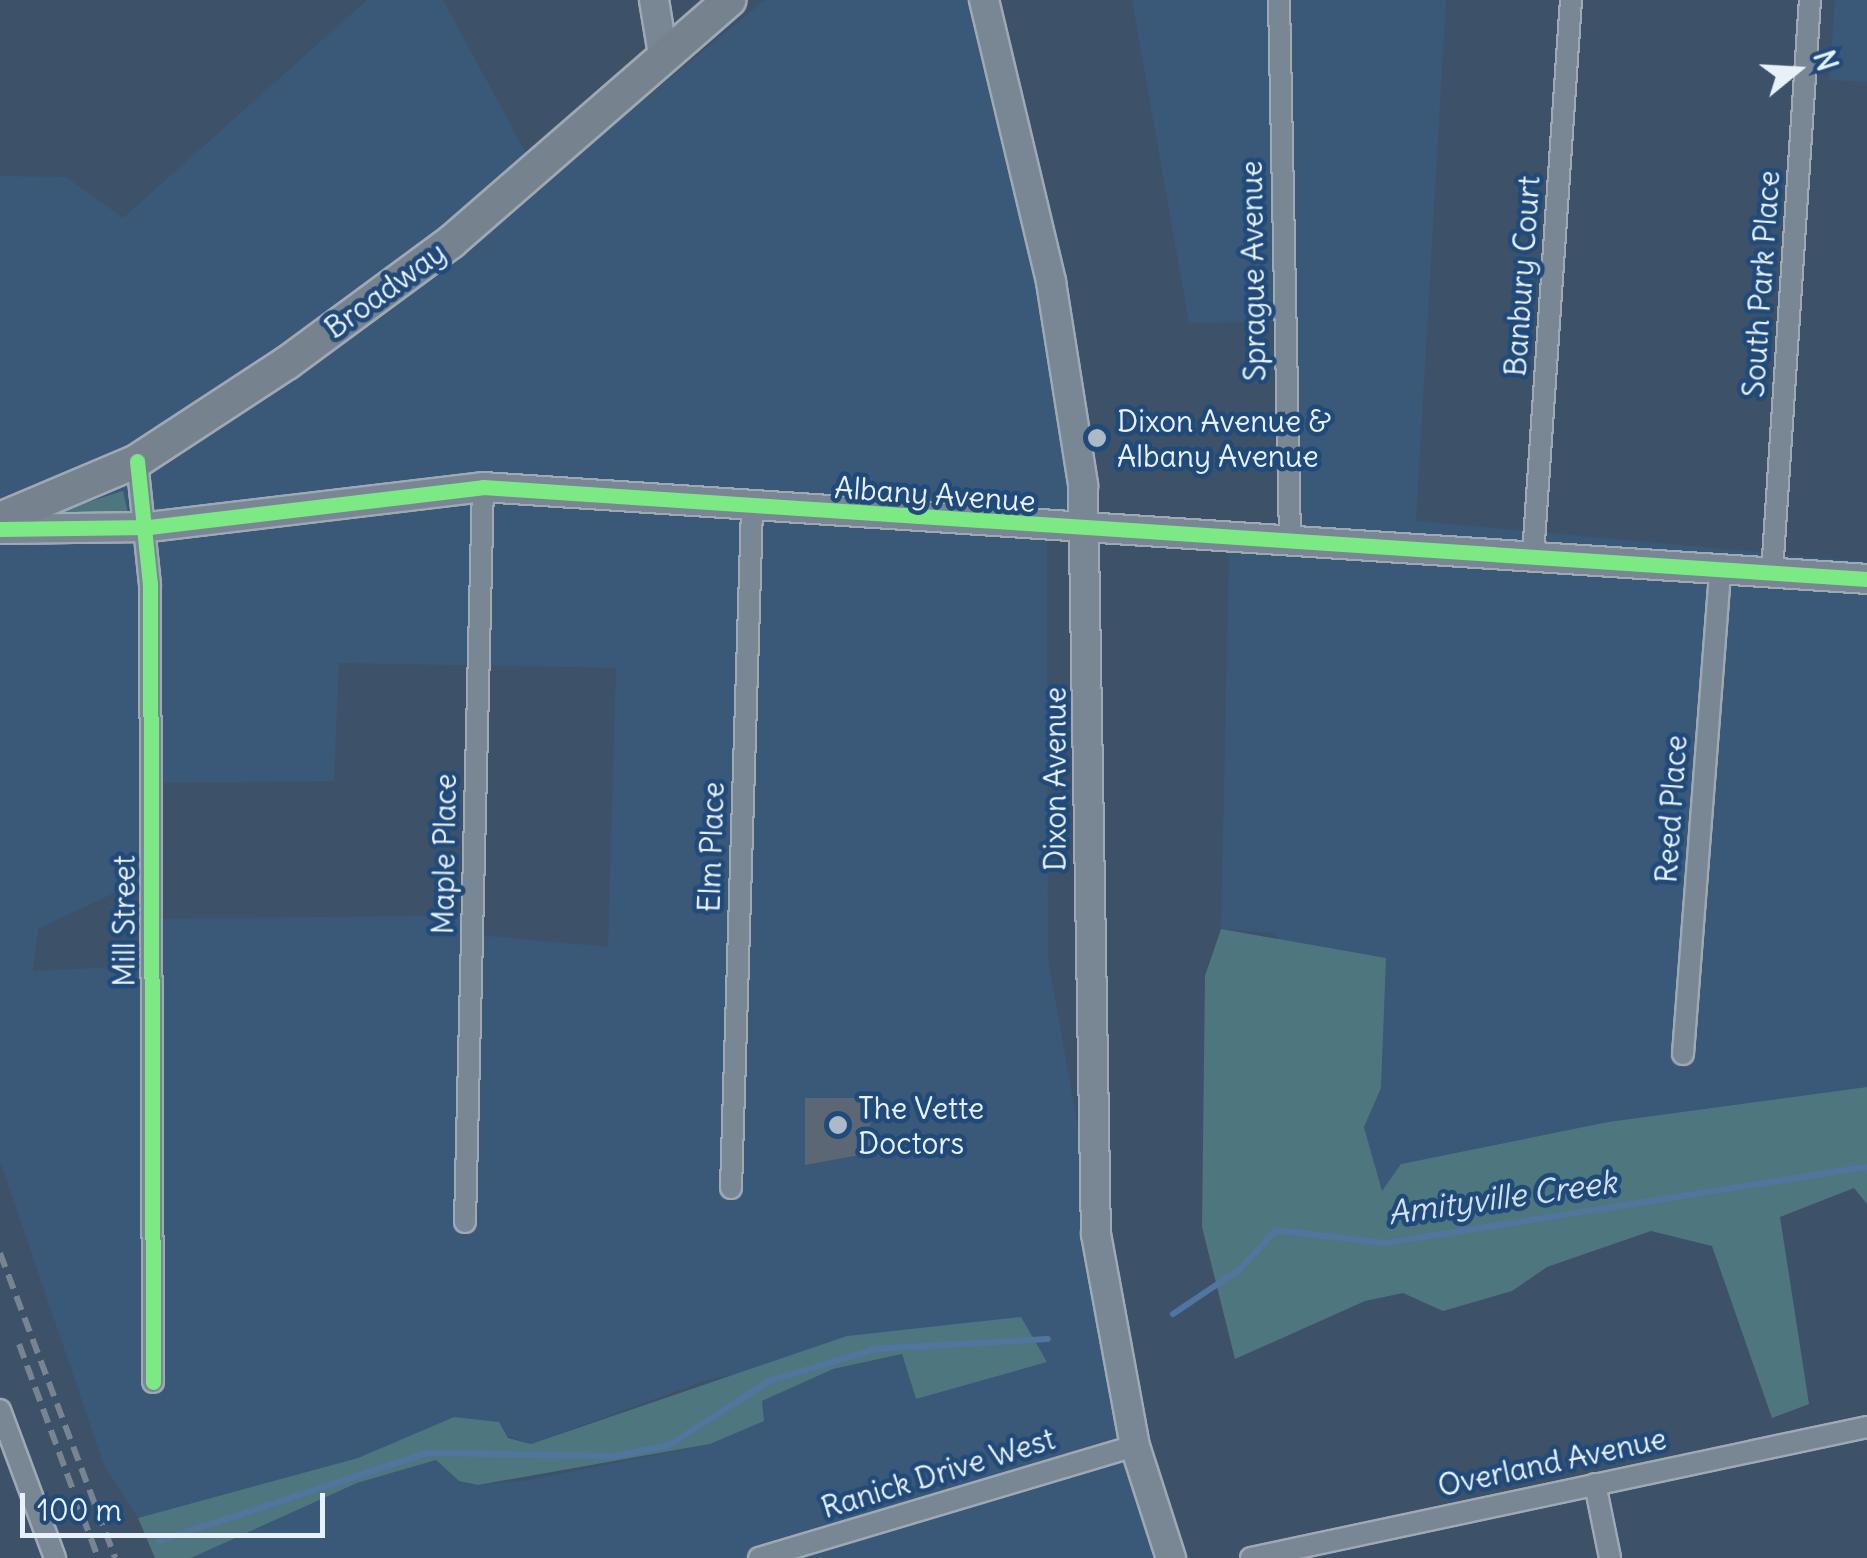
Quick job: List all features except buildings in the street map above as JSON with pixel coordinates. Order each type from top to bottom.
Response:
[{"type":"main road","name":"Broadway","points":[[0,519],[137,461],[451,242],[729,0]]},
{"type":"street","points":[[654,0],[663,55]]},
{"type":"street","name":"Dixon Avenue","points":[[984,0],[1051,282],[1085,532],[1092,1178],[1104,1301],[1135,1446],[1171,1558]]},
{"type":"street","name":"Sprague Avenue","points":[[1279,0],[1290,540]]},
{"type":"street","name":"Banbury Court","points":[[1533,556],[1571,0]]},
{"type":"street","name":"South Park Place","points":[[1772,573],[1810,0]]},
{"type":"street","name":"Mill Street","points":[[137,461],[149,526],[153,1382]]},
{"type":"street","name":"Albany Avenue","points":[[0,528],[149,526],[483,487],[1085,532],[1290,540],[1867,579]]},
{"type":"street","name":"Maple Place","points":[[465,1222],[483,487]]},
{"type":"street","name":"Elm Place","points":[[732,1188],[752,508]]},
{"type":"street","name":"Reed Place","points":[[1683,1054],[1720,568]]},
{"type":"street","points":[[0,1410],[55,1558]]},
{"type":"street","name":"Overland Avenue","points":[[1251,1558],[1867,1427]]},
{"type":"street","name":"Ranick Drive West","points":[[759,1558],[1135,1446]]},
{"type":"street","points":[[1595,1484],[1610,1558]]},
{"type":"shaded area","points":[[367,0],[443,0],[542,183],[765,0],[994,0],[1092,526],[1047,524],[1048,959],[1120,1362],[1184,1558],[191,1558],[357,1483],[436,1460],[459,1481],[478,1485],[529,1480],[710,1444],[761,1401],[832,1369],[902,1354],[916,1399],[1047,1361],[1024,1329],[710,1379],[531,1444],[454,1417],[358,1458],[138,1518],[104,1465],[0,1161],[0,176],[66,177],[123,218]],"holes":[[[339,663],[616,668],[608,947],[477,935],[477,915],[156,919],[157,965],[33,971],[38,929],[142,880],[143,783],[334,781]]]},
{"type":"shaded area","points":[[1132,0],[1446,0],[1416,521],[1867,562],[1867,1087],[1608,1122],[1401,1164],[1382,1192],[1364,1126],[1381,1088],[1274,933],[1221,929],[1229,547],[1278,551],[1274,322],[1189,323]]},
{"type":"shaded area","points":[[1835,0],[1867,0],[1867,82],[1829,80]]},
{"type":"green space","points":[[123,491],[130,523],[27,521]]},
{"type":"green space","points":[[1221,929],[1386,958],[1381,1088],[1364,1127],[1382,1191],[1401,1164],[1608,1122],[1867,1087],[1867,1204],[1854,1188],[1780,1217],[1809,1404],[1772,1418],[1712,1246],[1651,1231],[1547,1267],[1512,1291],[1443,1311],[1403,1293],[1365,1301],[1235,1359],[1202,1227],[1205,976]]},
{"type":"green space","points":[[1021,1317],[1047,1362],[916,1399],[902,1354],[833,1369],[762,1401],[764,1421],[710,1444],[478,1485],[459,1481],[436,1460],[357,1483],[191,1558],[155,1558],[138,1518],[358,1458],[454,1417],[499,1422],[508,1438],[531,1444],[847,1336]]},
{"type":"waterway","name":"Amityville Creek","points":[[1173,1314],[1240,1269],[1276,1230],[1385,1243],[1867,1167]]},
{"type":"waterway","name":"Amityville Creek","points":[[159,1541],[427,1453],[616,1456],[669,1445],[769,1381],[874,1349],[1048,1339]]},
{"type":"railway","points":[[0,1253],[115,1558]]},
{"type":"railway","points":[[19,1344],[98,1558]]},
{"type":"cycle path","points":[[137,461],[150,584],[153,1382]]},
{"type":"cycle path","points":[[0,529],[149,527],[483,487],[1867,579]]},
{"type":"place","name":"Dixon Avenue & Albany Avenue","points":[[1097,438]]},
{"type":"place","name":"The Vette Doctors","points":[[838,1125]]}]
